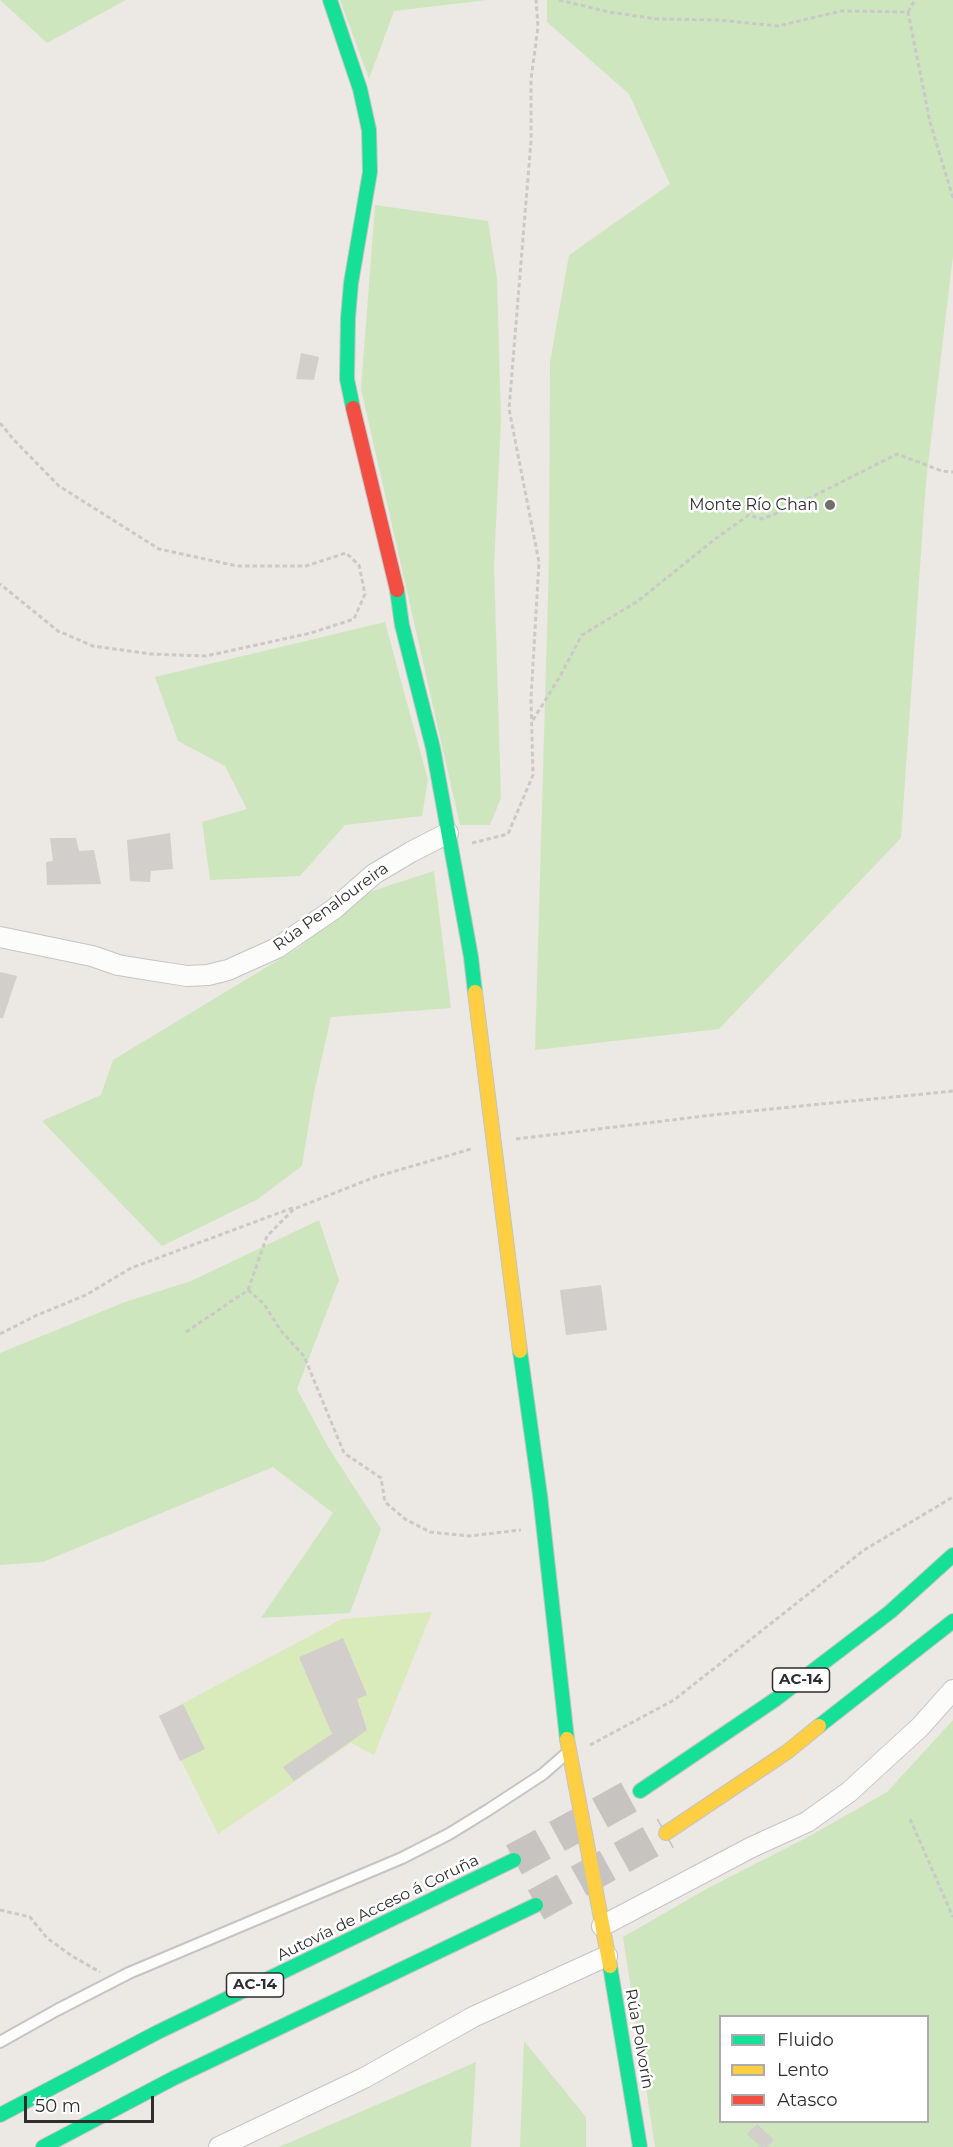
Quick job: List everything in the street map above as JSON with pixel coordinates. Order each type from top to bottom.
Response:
[{"type":"main road","name":"Rúa Polvorín","points":[[330,0],[360,89],[369,130],[370,172],[351,283],[347,379],[364,461],[394,576],[402,625],[433,748],[471,957],[480,1047],[543,1526],[564,1725],[621,2027],[640,2147]]},
{"type":"main road","name":"AC-14","points":[[640,1791],[776,1699],[890,1612],[953,1555]]},
{"type":"main road","name":"AC-14","points":[[666,1833],[787,1752],[953,1621]]},
{"type":"main road","name":"Autovía de Acceso á Coruña","points":[[0,2115],[158,2032],[514,1860]]},
{"type":"main road","points":[[43,2147],[174,2078],[536,1905]]},
{"type":"street","name":"Rúa Penaloureira","points":[[0,937],[92,956],[134,968],[187,976],[208,975],[228,970],[277,948],[334,909],[374,874],[411,852],[450,841]]},
{"type":"street","points":[[603,1931],[734,1856],[807,1822],[849,1792],[920,1727],[953,1690]]},
{"type":"street","points":[[219,2147],[364,2078],[473,2017],[607,1956]]},
{"type":"lane","points":[[0,2042],[129,1973],[402,1858],[488,1810],[543,1774],[569,1751]]},
{"type":"path","points":[[450,841],[508,834],[533,775],[531,698],[538,562],[509,410],[531,141],[531,79],[538,27],[536,0]]},
{"type":"path","points":[[559,0],[609,12],[657,19],[718,20],[778,26],[841,11],[908,12]]},
{"type":"path","points":[[915,0],[908,12],[930,122],[953,198]]},
{"type":"path","points":[[0,423],[58,486],[159,549],[237,566],[306,566],[346,553],[359,565],[365,594],[354,619],[311,633],[206,656],[151,654],[93,646],[58,631],[0,584]]},
{"type":"path","points":[[532,722],[582,635],[638,601],[715,539],[749,515],[762,519],[790,508],[897,454],[942,471],[953,472]]},
{"type":"path","points":[[186,1332],[248,1290],[267,1236],[294,1209],[375,1177],[494,1142],[721,1114],[953,1091]]},
{"type":"path","points":[[0,1334],[34,1316],[86,1295],[131,1268],[295,1207]]},
{"type":"path","points":[[248,1290],[264,1304],[281,1331],[304,1356],[344,1453],[381,1478],[385,1502],[405,1519],[430,1532],[469,1536],[543,1526]]},
{"type":"path","points":[[588,1746],[674,1700],[864,1550],[953,1497]]},
{"type":"path","points":[[910,1819],[953,1917]]},
{"type":"path","points":[[0,1910],[30,1917],[48,1938],[72,1956],[100,1972],[129,1973]]},
{"type":"green space","points":[[0,0],[126,0],[47,43]]},
{"type":"green space","points":[[340,0],[487,0],[394,11],[369,79]]},
{"type":"green space","points":[[547,0],[953,0],[953,256],[926,482],[901,838],[719,1029],[535,1050],[549,561],[550,362],[569,255],[670,184],[629,94],[547,22]]},
{"type":"green space","points":[[375,205],[488,221],[497,278],[501,421],[494,566],[501,798],[490,825],[460,825],[361,389]]},
{"type":"green space","points":[[385,622],[428,780],[422,816],[345,825],[300,876],[210,880],[202,822],[247,809],[225,766],[178,741],[155,677]]},
{"type":"green space","points":[[434,871],[451,1008],[331,1017],[314,1093],[302,1166],[258,1199],[162,1246],[42,1121],[101,1095],[113,1060],[298,948],[369,892]]},
{"type":"green space","points":[[319,1220],[339,1280],[297,1389],[327,1445],[381,1529],[350,1613],[261,1618],[333,1513],[273,1467],[43,1562],[0,1565],[0,1353],[125,1302],[191,1281]]},
{"type":"green space","points":[[432,1612],[374,1755],[351,1743],[218,1834],[159,1716],[342,1619]]},
{"type":"green space","points":[[953,1720],[953,2147],[655,2147],[623,1937],[708,1888],[806,1838],[887,1792]]},
{"type":"green space","points":[[524,2041],[586,2117],[586,2147],[520,2147]]},
{"type":"green space","points":[[476,2062],[471,2147],[279,2147]]},
{"type":"building","points":[[301,353],[319,357],[314,380],[296,379]]},
{"type":"building","points":[[170,833],[173,869],[151,871],[150,882],[130,881],[127,840]]},
{"type":"building","points":[[50,838],[76,838],[79,851],[94,850],[101,884],[47,885],[46,862],[53,861]]},
{"type":"building","points":[[0,972],[17,976],[3,1018],[0,1018]]},
{"type":"building","points":[[601,1285],[607,1330],[566,1335],[560,1290]]},
{"type":"building","points":[[343,1638],[367,1695],[357,1699],[367,1730],[294,1781],[283,1767],[332,1734],[299,1657]]},
{"type":"building","points":[[183,1704],[205,1749],[180,1761],[159,1716]]},
{"type":"building","points":[[757,2124],[774,2140],[767,2147],[761,2147],[747,2134]]},
{"type":"tunnel","points":[[514,1860],[640,1791]]},
{"type":"tunnel","points":[[536,1905],[666,1833]]},
{"type":"traffic: fast","points":[[330,0],[360,89],[369,130],[370,172],[351,283],[348,318],[347,379],[353,408]]},
{"type":"traffic: fast","points":[[397,590],[402,625],[433,748],[471,957],[475,992]]},
{"type":"traffic: fast","points":[[520,1351],[540,1495],[567,1739]]},
{"type":"traffic: fast","points":[[640,1791],[776,1699],[890,1612],[953,1555]]},
{"type":"traffic: fast","points":[[819,1726],[953,1621]]},
{"type":"traffic: fast","points":[[0,2115],[158,2032],[514,1860]]},
{"type":"traffic: fast","points":[[43,2147],[174,2078],[536,1905]]},
{"type":"traffic: fast","points":[[610,1966],[640,2147]]},
{"type":"traffic: slow","points":[[475,992],[520,1351]]},
{"type":"traffic: slow","points":[[666,1833],[787,1752],[819,1726]]},
{"type":"traffic: slow","points":[[567,1739],[610,1966]]},
{"type":"traffic: jam","points":[[353,408],[397,590]]},
{"type":"place","name":"Monte Río Chan","points":[[830,505]]}]
